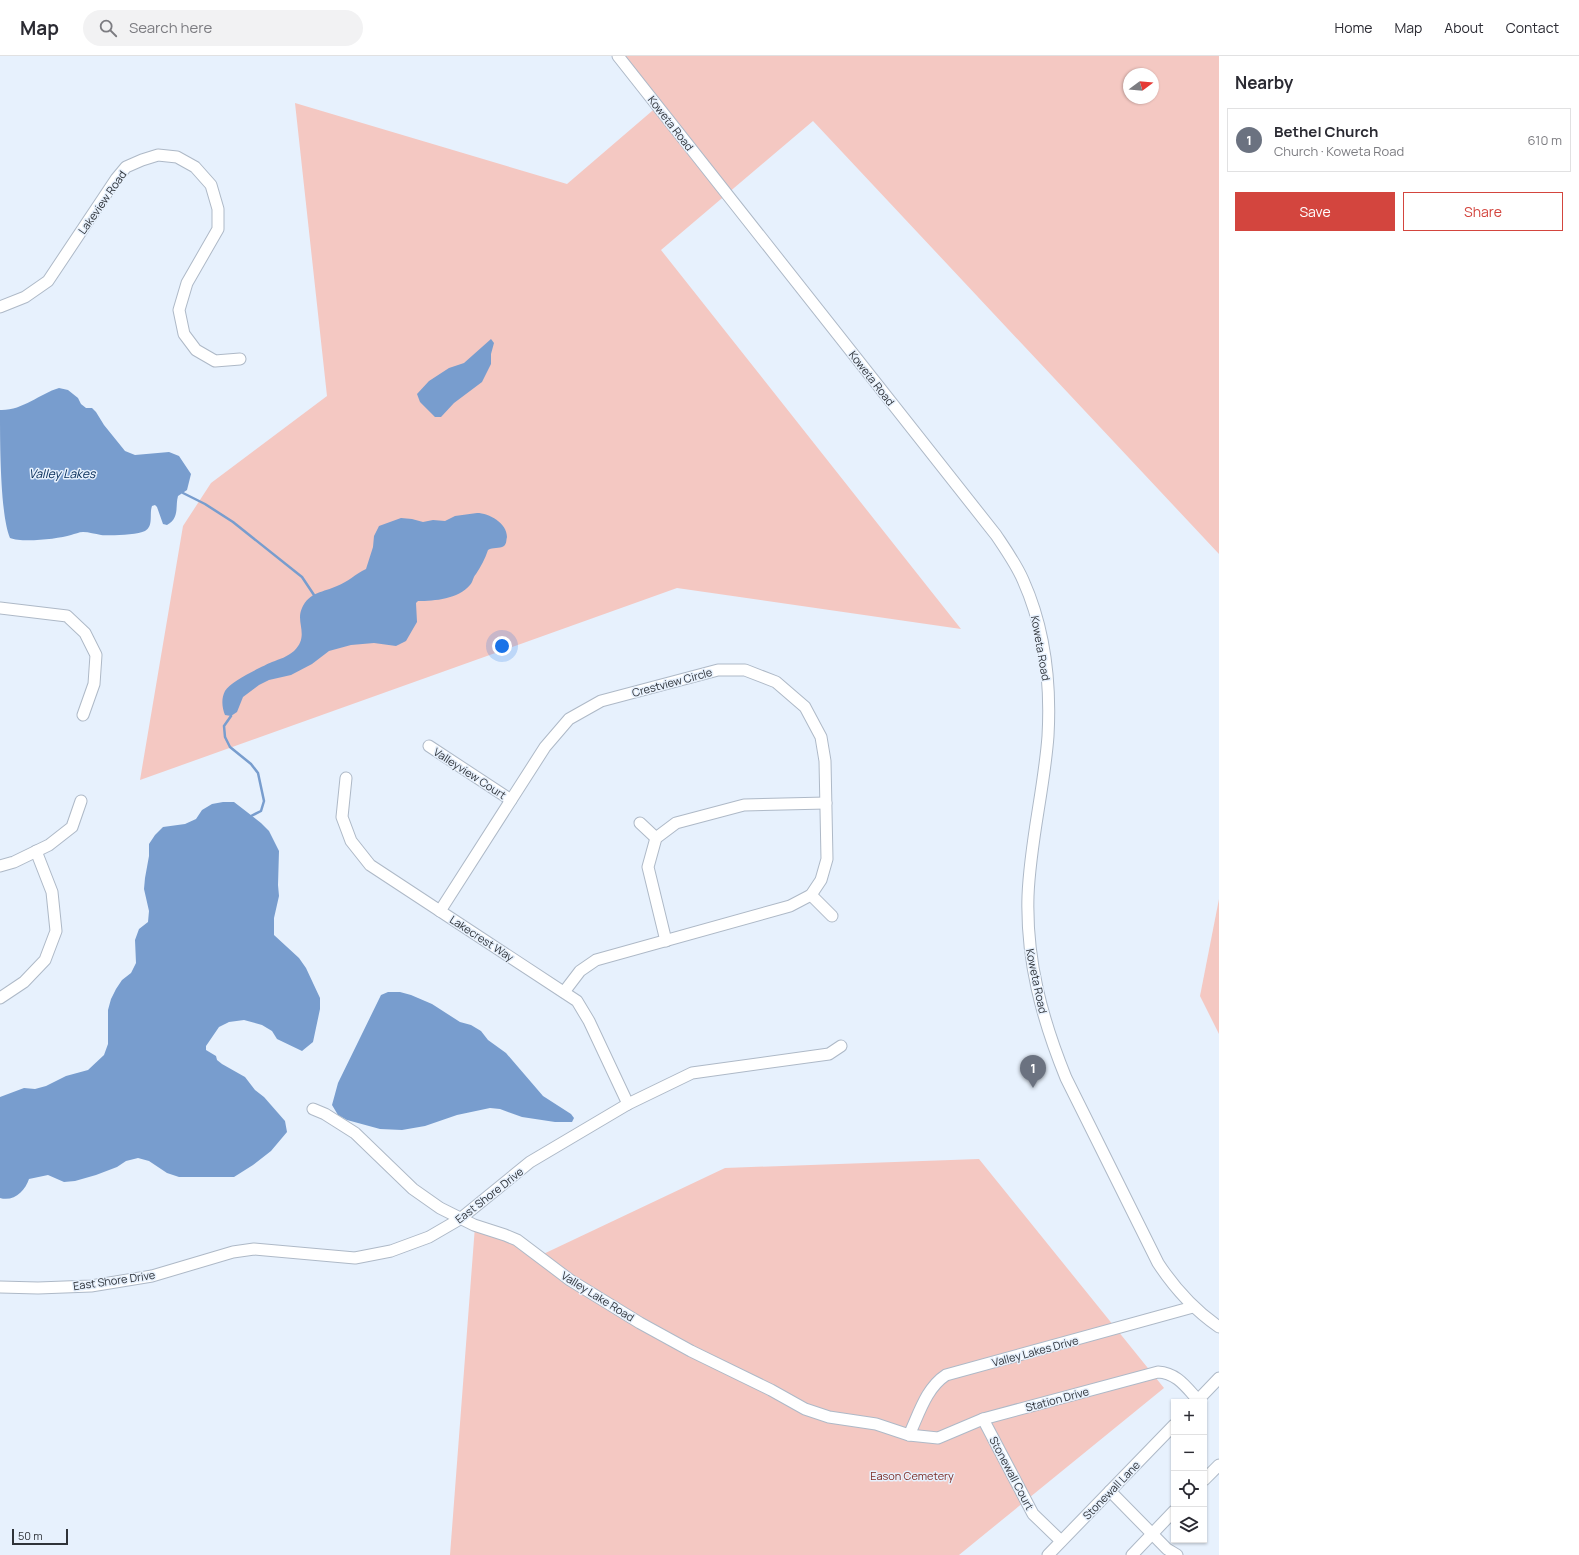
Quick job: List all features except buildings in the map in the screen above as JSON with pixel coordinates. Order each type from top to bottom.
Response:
[{"type":"street","name":"Koweta Road","points":[[618,56],[996,536],[1011,557],[1023,579],[1033,605],[1042,637],[1047,667],[1049,695],[1048,737],[1028,896],[1029,944],[1037,991],[1054,1048],[1078,1106],[1158,1263],[1174,1286],[1193,1307],[1219,1327]]},
{"type":"street","name":"Lakeview Road","points":[[0,307],[25,297],[48,281],[116,179],[126,167],[158,155],[177,157],[195,166],[211,185],[218,208],[218,229],[187,283],[179,310],[184,334],[196,350],[215,361],[240,359]]},
{"type":"street","points":[[0,608],[67,616],[86,633],[96,655],[94,684],[83,715]]},
{"type":"street","name":"Crestview Circle","points":[[440,911],[545,747],[569,719],[601,702],[718,670],[745,670],[776,682],[805,707],[821,737],[825,761],[827,860],[820,880],[811,895]]},
{"type":"street","name":"Valleyview Court","points":[[429,746],[511,800]]},
{"type":"street","name":"Lakecrest Way","points":[[346,778],[342,817],[351,841],[370,866],[577,1000],[628,1104]]},
{"type":"street","points":[[0,866],[14,862],[49,845],[72,827],[81,800]]},
{"type":"street","points":[[666,941],[648,867],[656,838],[676,823],[744,805],[826,803]]},
{"type":"street","points":[[640,823],[656,838]]},
{"type":"street","points":[[0,998],[24,982],[45,960],[56,931],[52,892],[36,851]]},
{"type":"street","points":[[564,992],[580,971],[596,960],[790,906],[811,895],[832,916]]},
{"type":"street","name":"East Shore Drive","points":[[0,1287],[38,1288],[99,1285],[152,1276],[234,1252],[254,1249],[355,1258],[391,1251],[423,1240],[460,1220],[530,1162],[628,1104],[692,1072],[829,1054],[841,1046]]},
{"type":"street","name":"Valley Lake Road","points":[[313,1109],[326,1114],[355,1133],[413,1189],[440,1208],[460,1220],[505,1234],[517,1240],[570,1280],[640,1323],[691,1351],[771,1390],[805,1409],[829,1417],[876,1424],[909,1435]]},
{"type":"street","name":"Valley Lakes Drive","points":[[909,1435],[931,1389],[937,1381],[946,1375],[1193,1307]]},
{"type":"street","name":"Station Drive","points":[[909,1435],[938,1438],[983,1419],[1158,1372],[1172,1375],[1182,1382],[1195,1399]]},
{"type":"street","points":[[1199,1399],[1219,1378]]},
{"type":"street","name":"Stonewall Court","points":[[983,1419],[1034,1514],[1061,1541]]},
{"type":"street","name":"Stonewall Lane","points":[[1048,1555],[1171,1428]]},
{"type":"street","points":[[1207,1477],[1219,1465]]},
{"type":"street","points":[[1110,1491],[1167,1549],[1177,1555]]},
{"type":"street","points":[[1132,1555],[1171,1514]]},
{"type":"green space","points":[[621,56],[1219,56],[1219,554],[813,121],[661,250],[961,629],[677,588],[140,780],[183,526],[211,483],[327,396],[295,103],[567,184],[659,105]]},
{"type":"green space","points":[[1219,899],[1219,1034],[1200,996]]},
{"type":"green space","name":"Eason Cemetery","points":[[979,1159],[1164,1388],[959,1555],[450,1555],[475,1226],[499,1230],[537,1257],[725,1168]]},
{"type":"water","points":[[491,339],[494,343],[491,354],[491,364],[482,382],[454,403],[441,417],[435,417],[420,402],[417,394],[429,381],[449,368],[464,363]]},
{"type":"water","name":"Valley Lakes","points":[[59,388],[68,390],[78,398],[81,404],[86,408],[92,408],[125,451],[135,455],[169,452],[179,456],[191,474],[187,490],[178,496],[176,512],[174,519],[171,522],[167,525],[163,524],[155,505],[152,506],[151,509],[148,529],[141,532],[101,535],[82,532],[58,538],[40,540],[10,538],[4,513],[2,495],[0,410],[16,408]]},
{"type":"water","points":[[482,513],[492,517],[501,523],[506,532],[506,544],[502,547],[488,550],[472,582],[465,590],[446,598],[418,601],[416,603],[417,622],[406,641],[396,646],[374,643],[351,645],[329,651],[312,664],[291,675],[269,680],[259,685],[243,697],[237,712],[231,716],[225,715],[222,700],[228,687],[254,671],[289,655],[299,645],[302,634],[300,613],[305,603],[317,593],[341,584],[366,569],[373,547],[374,536],[379,526],[401,518],[423,522],[433,520],[445,521],[455,516]]},
{"type":"water","points":[[234,802],[261,823],[269,831],[279,851],[279,896],[274,918],[274,935],[299,958],[306,968],[320,998],[320,1009],[313,1042],[302,1051],[277,1039],[272,1031],[262,1025],[244,1020],[229,1022],[219,1027],[206,1046],[206,1050],[216,1056],[217,1060],[222,1064],[245,1077],[255,1090],[264,1097],[285,1121],[287,1132],[271,1151],[234,1177],[179,1177],[167,1173],[149,1161],[138,1158],[126,1161],[117,1167],[96,1175],[75,1181],[64,1182],[48,1175],[29,1179],[25,1188],[14,1197],[5,1199],[0,1198],[0,1097],[24,1088],[35,1089],[46,1086],[66,1076],[88,1070],[104,1055],[108,1044],[108,1010],[111,999],[122,980],[131,973],[136,963],[135,940],[139,929],[148,922],[149,911],[144,889],[149,856],[149,844],[163,827],[185,824],[196,819],[202,810],[212,804]]},
{"type":"water","points":[[388,992],[400,992],[411,995],[432,1004],[460,1022],[471,1025],[481,1031],[488,1040],[506,1053],[543,1096],[571,1114],[574,1118],[572,1122],[555,1122],[522,1117],[500,1109],[490,1108],[457,1115],[425,1126],[402,1130],[380,1129],[347,1120],[338,1115],[332,1105],[338,1083],[381,995]]},
{"type":"waterway","points":[[183,493],[205,504],[233,522],[302,577],[314,595]]},
{"type":"waterway","points":[[231,716],[224,726],[225,737],[230,747],[251,764],[258,773],[264,801],[261,811],[251,816]]},
{"type":"place","name":"Bethel Church","points":[[1033,1088]]}]
